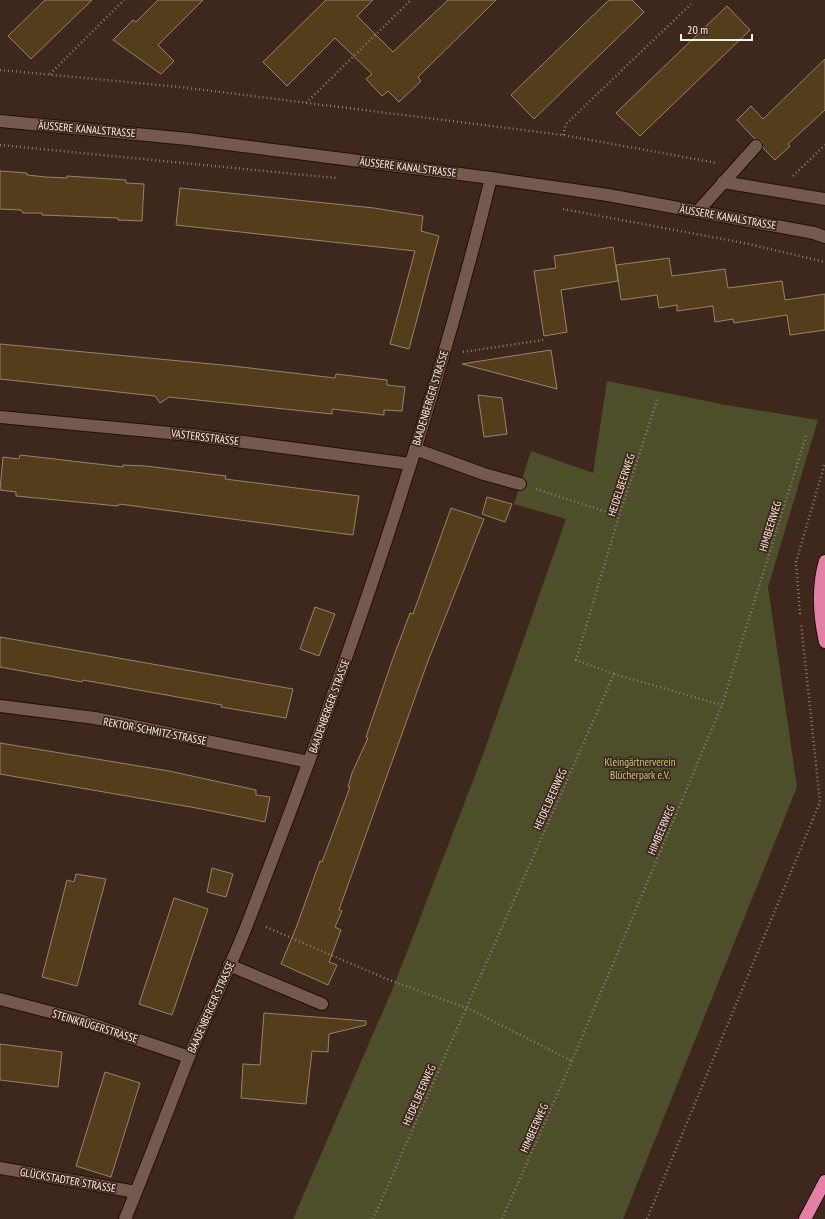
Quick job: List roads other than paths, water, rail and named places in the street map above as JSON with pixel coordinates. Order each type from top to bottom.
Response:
[{"type":"highway","points":[[825,561],[819,593],[821,626],[825,642]]},
{"type":"highway","points":[[805,1219],[825,1181]]},
{"type":"highway","points":[[809,1219],[825,1194]]},
{"type":"street","name":"ÄUSSERE KANALSTRASSE","points":[[0,121],[188,139],[491,178],[608,195],[821,233]]},
{"type":"street","points":[[698,211],[756,146]]},
{"type":"street","name":"BAADENBERGER STRASSE","points":[[125,1219],[189,1057],[249,920],[309,762],[362,614],[444,355],[491,178]]},
{"type":"street","points":[[723,182],[825,199]]},
{"type":"street","name":"VASTERSSTRASSE","points":[[0,417],[190,435],[410,464]]},
{"type":"street","points":[[415,449],[484,474],[520,484]]},
{"type":"street","name":"REKTOR-SCHMITZ-STRASSE","points":[[0,706],[95,718],[309,762]]},
{"type":"street","points":[[229,965],[322,1004]]},
{"type":"street","name":"STEINKRÜGERSTRASSE","points":[[0,999],[77,1019],[189,1057]]},
{"type":"street","name":"GLÜCKSTADTER STRASSE","points":[[0,1168],[136,1192]]},
{"type":"park label","name":"Kleingärtnerverein Blücherpark e.V.","points":[[640,768]]}]
